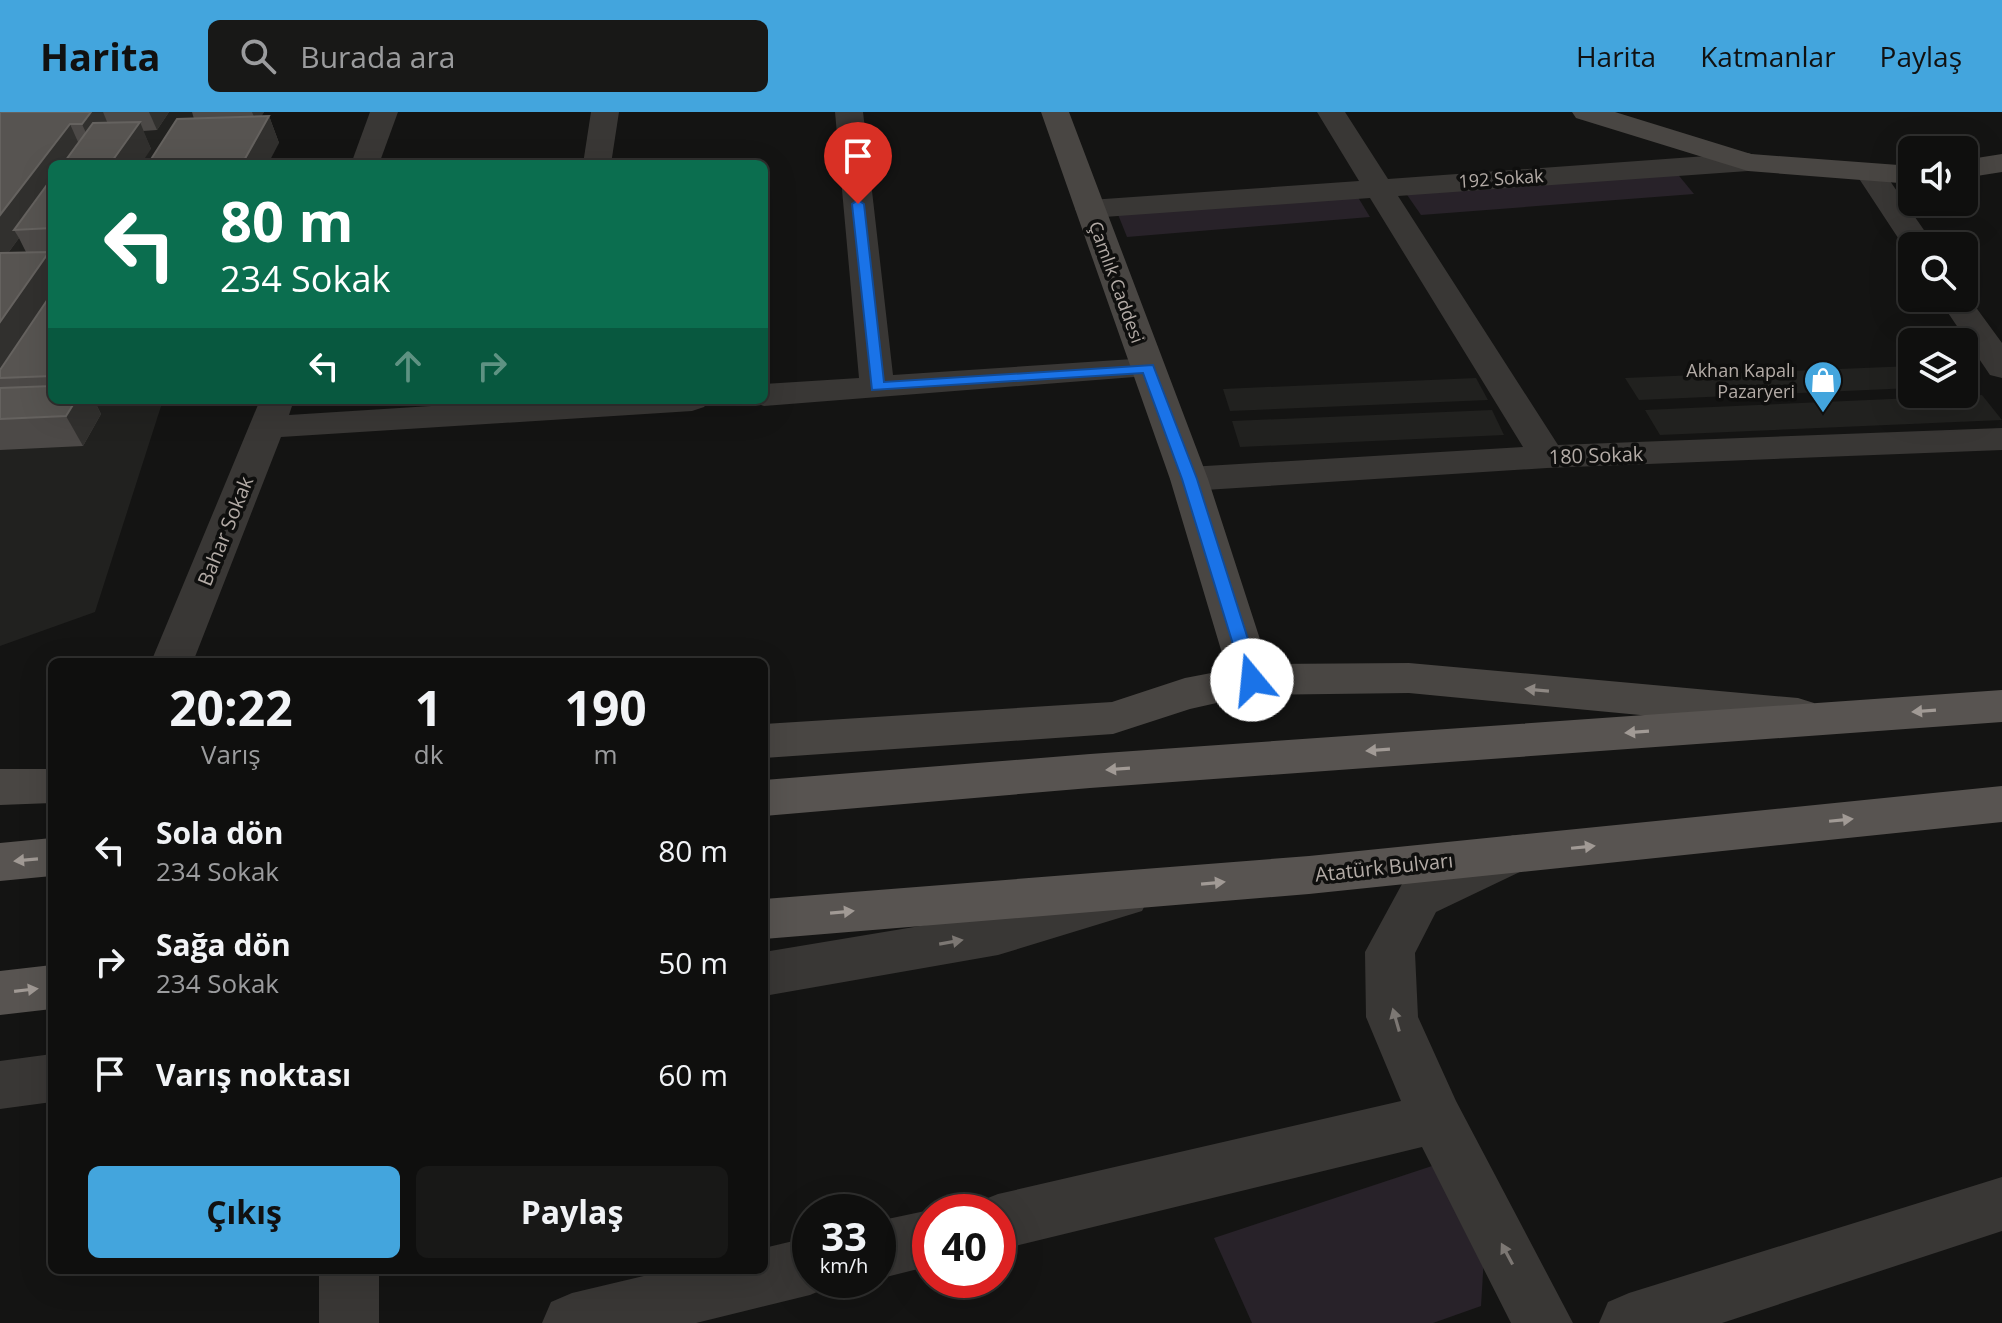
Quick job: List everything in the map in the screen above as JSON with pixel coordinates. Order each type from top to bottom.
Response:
[{"type":"main road","points":[[768,798],[1090,771],[2002,706]]},
{"type":"main road","name":"Atatürk Bulvarı","points":[[768,919],[1161,887],[2002,804]]},
{"type":"main road","points":[[0,862],[48,857]]},
{"type":"main road","points":[[0,993],[48,987]]},
{"type":"street","points":[[366,160],[384,112]]},
{"type":"street","points":[[598,160],[605,112]]},
{"type":"street","points":[[849,112],[877,387]]},
{"type":"street","name":"Çamlık Caddesi","points":[[1055,112],[1189,479],[1252,680]]},
{"type":"street","points":[[1331,112],[1547,457]]},
{"type":"street","points":[[1586,112],[1748,162]]},
{"type":"street","name":"192 Sokak","points":[[1090,209],[1748,162],[1898,175]]},
{"type":"street","points":[[1978,167],[2002,163]]},
{"type":"street","points":[[1871,174],[1910,232]]},
{"type":"street","points":[[1964,312],[2002,368]]},
{"type":"street","points":[[768,395],[1148,368]]},
{"type":"street","points":[[273,414],[586,404]]},
{"type":"street","name":"Bahar Sokak","points":[[174,658],[273,414]]},
{"type":"street","name":"180 Sokak","points":[[1189,479],[1547,457],[2002,439]]},
{"type":"street","points":[[768,741],[1113,718],[1185,694],[1252,680],[1409,678],[1837,718]]},
{"type":"street","points":[[0,787],[48,786]]},
{"type":"street","points":[[1513,854],[1419,898],[1390,952],[1392,1017],[1436,1118],[1543,1323]]},
{"type":"street","points":[[768,973],[998,934],[1161,887]]},
{"type":"street","points":[[0,1085],[48,1079]]},
{"type":"street","points":[[1016,1218],[1436,1118]]},
{"type":"street","points":[[1629,1323],[2002,1204]]},
{"type":"street","points":[[572,1323],[792,1270]]},
{"type":"street","points":[[349,1274],[349,1323]]},
{"type":"shaded area","points":[[0,112],[256,112],[240,160],[48,160],[48,404],[162,404],[95,612],[0,646]]},
{"type":"shaded area","points":[[1675,171],[1694,194],[1421,215],[1403,189]]},
{"type":"shaded area","points":[[1356,194],[1370,217],[1127,237],[1117,212]]},
{"type":"shaded area","name":"Akhan Kapalı Pazaryeri","points":[[1898,367],[1898,389],[1639,400],[1625,378]]},
{"type":"shaded area","points":[[1476,378],[1488,400],[1230,411],[1223,389]]},
{"type":"shaded area","name":"Akhan Kapalı Pazaryeri","points":[[1978,395],[1982,395],[2002,420],[1660,435],[1645,410],[1898,399],[1898,408],[1978,408]]},
{"type":"shaded area","points":[[1492,410],[1504,435],[1240,447],[1232,421]]},
{"type":"shaded area","points":[[1432,1166],[1484,1257],[1481,1306],[1433,1323],[1252,1323],[1214,1238]]},
{"type":"building","points":[[0,112],[91,112],[82,124],[70,124],[0,215]]},
{"type":"building","points":[[269,116],[244,160],[151,160],[177,119]]},
{"type":"building","points":[[140,122],[113,160],[66,160],[93,123]]},
{"type":"building","points":[[48,183],[48,228],[14,230]]},
{"type":"building","points":[[48,252],[0,322],[0,253]]},
{"type":"building","points":[[48,299],[48,376],[0,378],[0,370]]},
{"type":"building","points":[[48,386],[48,404],[74,404],[66,416],[0,419],[0,388]]},
{"type":"place","name":"Akhan Kapalı Pazaryeri","points":[[1823,414]]},
{"type":"route","points":[[858,204],[877,387],[1148,368],[1189,479],[1252,680]]}]
